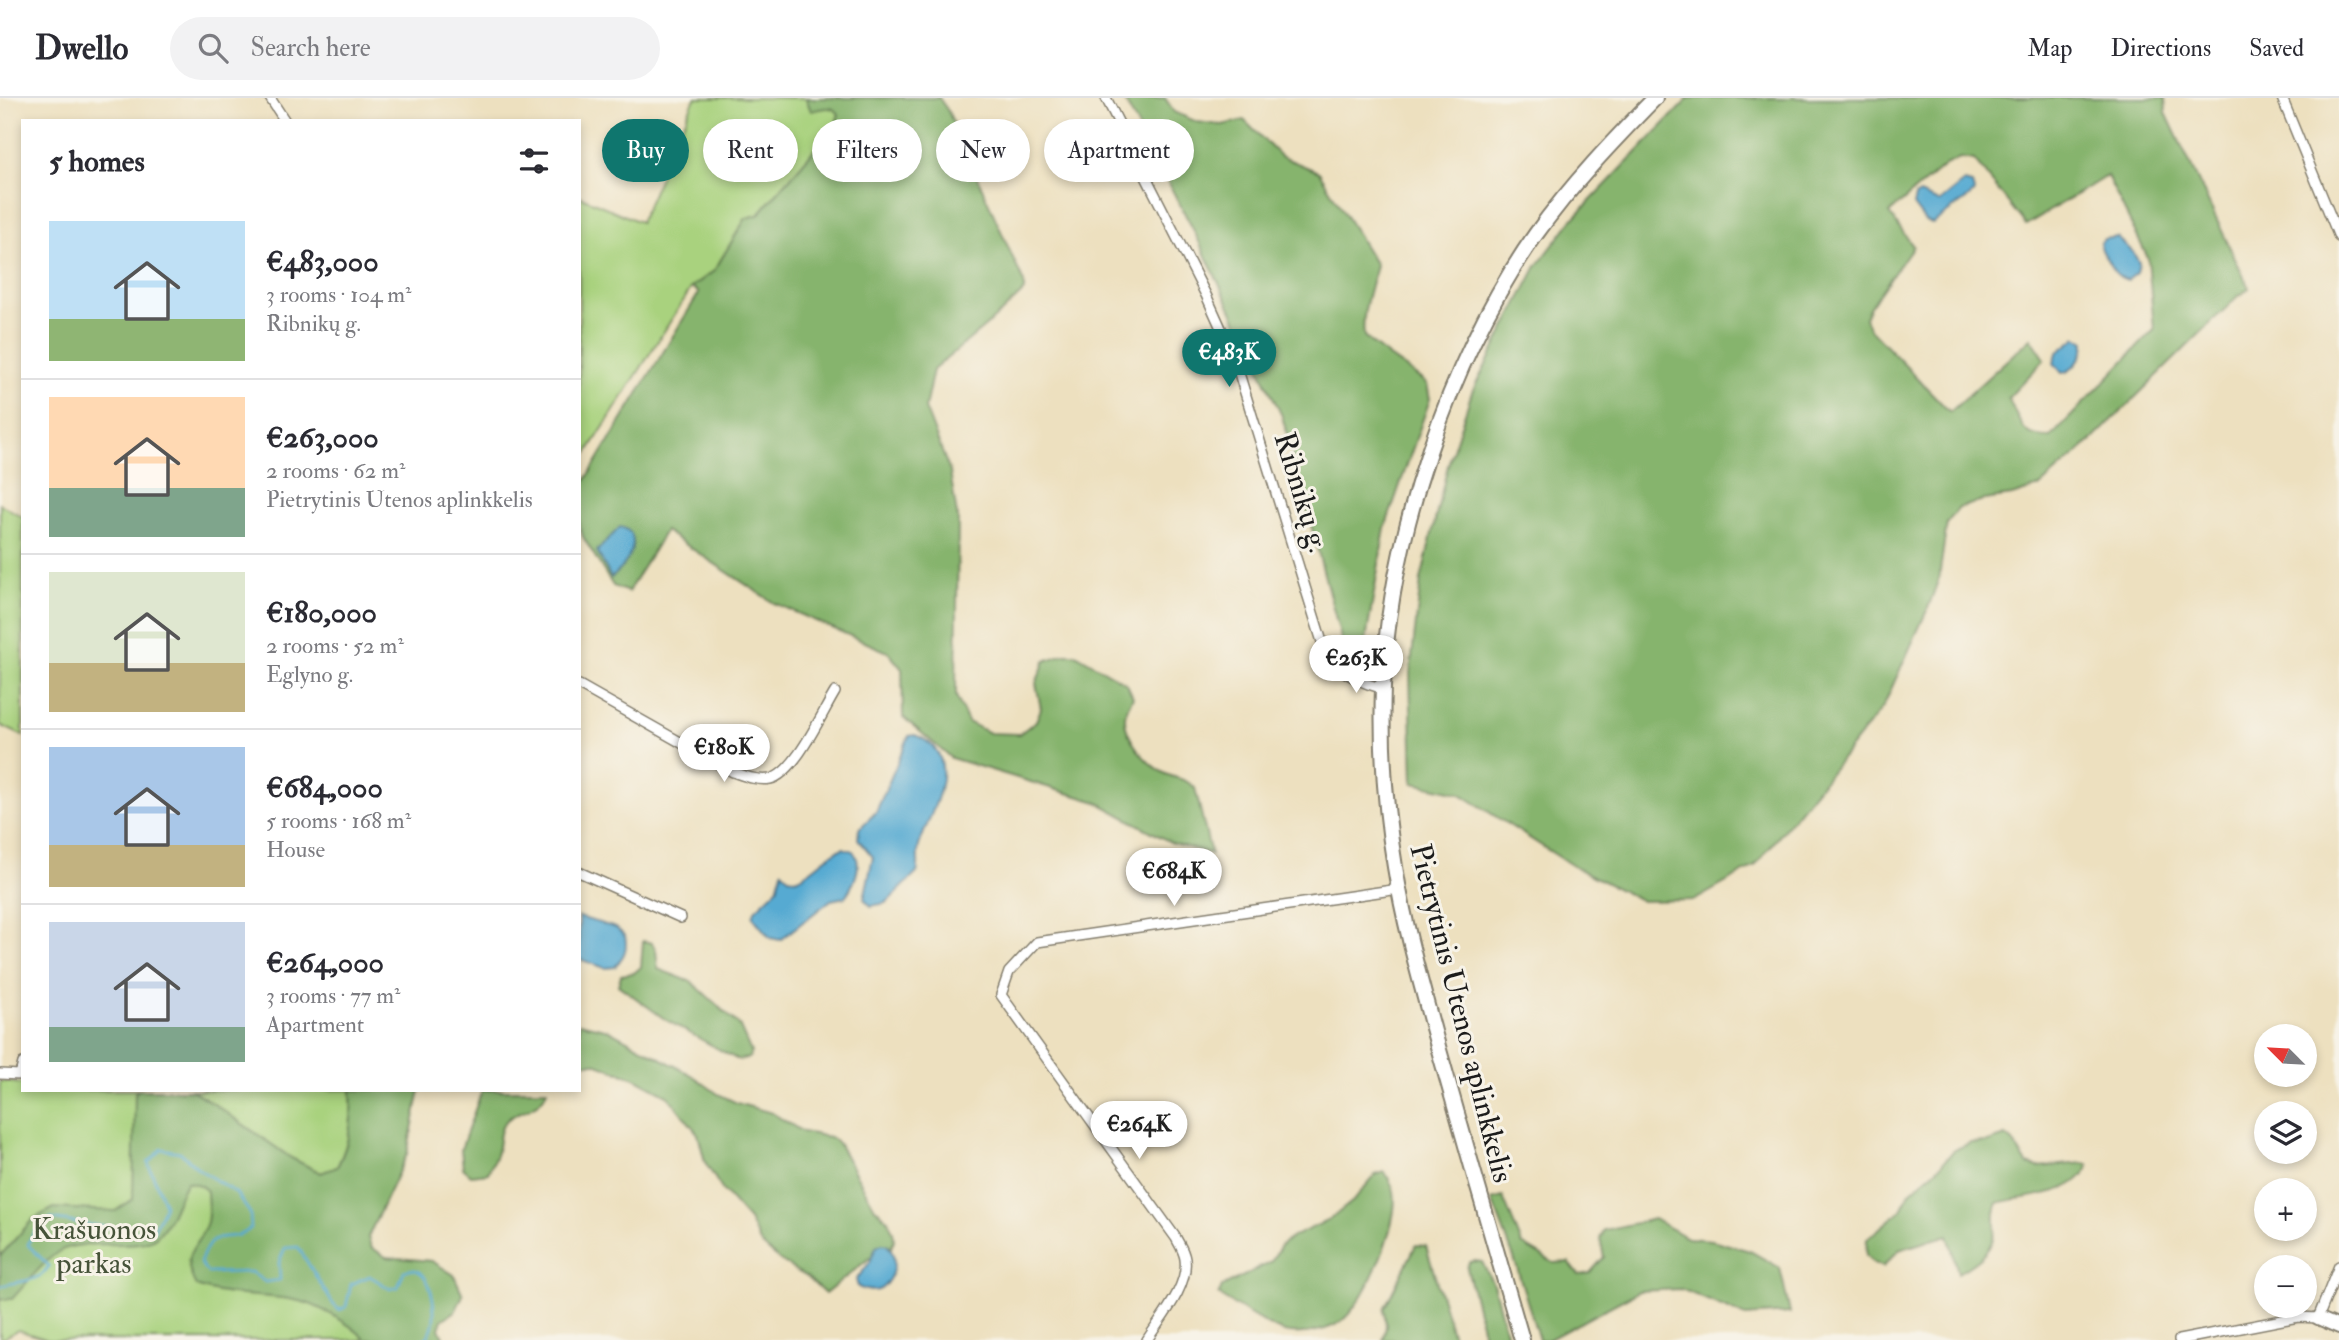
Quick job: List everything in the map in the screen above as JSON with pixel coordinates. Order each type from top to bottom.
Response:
[{"type":"highway","name":"Pietrytinis Utenos aplinkkelis","points":[[1522,1340],[1431,1018],[1399,889],[1385,786],[1384,668],[1389,622],[1409,524],[1434,440],[1469,354],[1489,312],[1535,236],[1581,176],[1655,98]]},
{"type":"main road","points":[[2318,1318],[2339,1327]]},
{"type":"street","points":[[270,98],[284,119]]},
{"type":"street","name":"Ribnikų g.","points":[[1106,98],[1206,295],[1234,357],[1322,646],[1327,658],[1342,669]]},
{"type":"street","points":[[2282,98],[2339,237]]},
{"type":"street","points":[[1342,669],[1384,668]]},
{"type":"street","points":[[1342,669],[1371,686],[1383,688]]},
{"type":"street","points":[[581,686],[733,772],[754,779],[772,779],[790,767],[835,692]]},
{"type":"street","points":[[581,873],[681,918]]},
{"type":"street","points":[[1147,1340],[1180,1286],[1186,1268],[1184,1255],[1176,1238],[1001,995],[1009,972],[1037,942],[1399,889]]},
{"type":"street","points":[[0,1074],[20,1075],[21,1071]]},
{"type":"street","points":[[2179,1340],[2298,1318],[2318,1318],[2339,1266]]},
{"type":"green space","points":[[695,98],[806,98],[811,110],[830,108],[839,114],[837,119],[812,119],[812,153],[798,169],[798,119],[703,119],[703,182],[787,182],[758,215],[746,218],[714,271],[692,287],[581,463],[581,197],[640,222],[658,182],[689,182],[689,119],[686,119]]},
{"type":"green space","points":[[806,98],[939,98],[952,119],[936,119],[936,182],[979,182],[1024,283],[1024,291],[1001,313],[933,370],[925,408],[950,472],[958,521],[956,696],[968,722],[989,733],[1019,734],[1036,721],[1041,709],[1036,683],[1045,661],[1064,654],[1076,654],[1127,684],[1133,697],[1125,715],[1126,726],[1133,743],[1152,765],[1195,788],[1211,854],[1172,843],[1097,802],[951,758],[903,717],[902,669],[888,652],[774,603],[665,531],[628,592],[613,586],[583,537],[581,488],[699,293],[692,287],[714,271],[746,218],[758,215],[787,182],[798,182],[798,169],[812,153],[812,182],[922,182],[922,119],[837,119],[839,114],[836,111],[826,108],[811,111]]},
{"type":"green space","points":[[1123,98],[1165,98],[1174,112],[1190,119],[1134,119]]},
{"type":"green space","points":[[1689,98],[2165,98],[2166,113],[2249,288],[2090,442],[2039,487],[1959,508],[1947,523],[1939,578],[1928,608],[1883,707],[1755,866],[1695,900],[1642,901],[1573,866],[1459,793],[1413,783],[1410,673],[1421,580],[1448,465],[1472,392],[1537,266],[1573,219]],"holes":[[[1960,158],[1974,160],[2026,225],[2107,176],[2148,258],[2154,330],[2051,437],[2041,437],[2027,431],[2008,398],[2045,359],[2031,338],[1950,412],[1869,328],[1865,318],[1869,308],[1913,246],[1889,213],[1945,165]]]},
{"type":"green space","points":[[1244,120],[1280,156],[1319,172],[1376,265],[1365,309],[1364,336],[1427,384],[1430,399],[1385,528],[1365,646],[1351,650],[1342,642],[1282,416],[1168,182],[1194,182],[1194,121],[1222,125]]},
{"type":"green space","points":[[0,504],[21,516],[21,735],[0,725]]},
{"type":"green space","points":[[643,941],[652,943],[656,950],[658,969],[692,982],[739,1025],[751,1052],[749,1058],[738,1060],[666,1020],[618,985],[621,975],[634,973],[641,967]]},
{"type":"green space","points":[[581,1023],[609,1030],[737,1103],[772,1113],[803,1132],[830,1137],[838,1143],[875,1208],[888,1220],[894,1240],[891,1248],[879,1245],[872,1256],[825,1294],[760,1243],[749,1220],[723,1191],[705,1162],[698,1134],[667,1095],[635,1078],[595,1063],[581,1063]]},
{"type":"green space","name":"Krašuonos parkas","points":[[0,1081],[21,1084],[21,1092],[136,1092],[182,1189],[187,1182],[201,1185],[389,1340],[48,1340],[18,1330],[0,1340]]},
{"type":"green space","points":[[195,1092],[351,1092],[350,1130],[337,1167],[321,1173],[291,1158]]},
{"type":"green space","points":[[195,1092],[291,1158],[321,1173],[337,1167],[345,1148],[351,1121],[351,1092],[420,1092],[407,1154],[368,1237],[371,1247],[386,1257],[432,1261],[454,1275],[463,1295],[456,1310],[442,1320],[439,1329],[445,1340],[366,1340],[333,1315],[303,1302],[232,1294],[196,1286],[189,1259],[207,1221],[207,1191],[200,1185],[187,1182],[167,1223],[158,1235],[139,1243],[69,1247],[46,1262],[12,1299],[0,1299],[0,1256],[33,1219],[54,1208],[115,1211],[133,1199],[135,1093]]},
{"type":"green space","points":[[481,1092],[546,1092],[535,1106],[512,1116],[504,1123],[496,1155],[488,1173],[471,1175],[463,1168],[461,1149]]},
{"type":"green space","points":[[2006,1136],[2027,1164],[2038,1167],[2084,1163],[2089,1165],[2074,1183],[2062,1189],[1998,1203],[1994,1234],[1988,1249],[1978,1260],[1958,1273],[1948,1235],[1899,1250],[1883,1267],[1872,1262],[1866,1255],[1867,1239],[1901,1210],[1910,1192],[1954,1150],[1970,1143],[1988,1142]]},
{"type":"green space","points":[[1385,1172],[1393,1189],[1395,1205],[1387,1240],[1362,1295],[1339,1323],[1310,1332],[1283,1332],[1219,1294],[1222,1287],[1271,1262],[1281,1245],[1294,1236],[1329,1220],[1353,1201],[1375,1175]]},
{"type":"green space","points":[[1503,1197],[1522,1244],[1554,1263],[1569,1262],[1579,1275],[1590,1273],[1604,1257],[1600,1239],[1604,1230],[1654,1219],[1687,1238],[1712,1240],[1750,1251],[1780,1268],[1790,1313],[1745,1316],[1681,1289],[1639,1291],[1548,1340],[1539,1340],[1514,1258],[1492,1200]]},
{"type":"green space","points":[[1416,1245],[1426,1246],[1454,1340],[1383,1340],[1386,1326],[1384,1309]]},
{"type":"green space","points":[[1469,1262],[1482,1262],[1493,1284],[1508,1340],[1485,1340],[1467,1268]]},
{"type":"water","points":[[1964,182],[1972,184],[1973,194],[1933,223],[1925,221],[1913,205],[1915,197],[1920,194],[1939,202]]},
{"type":"water","points":[[2117,237],[2133,252],[2139,263],[2137,273],[2128,280],[2115,272],[2101,248],[2100,244],[2104,239]]},
{"type":"water","points":[[2077,337],[2085,342],[2083,352],[2075,366],[2062,373],[2054,363],[2057,353]]},
{"type":"water","points":[[620,527],[628,531],[633,543],[623,567],[611,578],[597,551]]},
{"type":"water","points":[[915,735],[931,744],[939,756],[941,785],[919,846],[917,873],[886,903],[871,906],[864,899],[873,857],[858,839],[859,829],[876,812],[909,736]]},
{"type":"water","points":[[843,848],[853,851],[858,862],[854,880],[845,897],[831,900],[780,940],[770,938],[753,917],[755,910],[777,889],[782,871],[791,878],[798,878]]},
{"type":"water","points":[[581,918],[616,928],[625,936],[626,945],[621,959],[615,967],[605,968],[581,960]]},
{"type":"water","points":[[887,1245],[893,1255],[894,1267],[890,1278],[877,1290],[858,1287],[856,1280],[870,1262],[876,1247]]},
{"type":"waterway","points":[[0,1287],[33,1279],[49,1266],[28,1245],[37,1230],[51,1219],[138,1232],[154,1230],[165,1205],[148,1163],[162,1149],[180,1152],[200,1170],[236,1193],[250,1213],[251,1228],[243,1234],[216,1239],[205,1250],[200,1263],[208,1273],[251,1272],[265,1282],[280,1280],[279,1262],[285,1248],[298,1247],[339,1310],[346,1307],[351,1284],[370,1276],[390,1289],[398,1287],[404,1271],[413,1270],[426,1279],[433,1299],[432,1328],[427,1338],[422,1340]]}]
